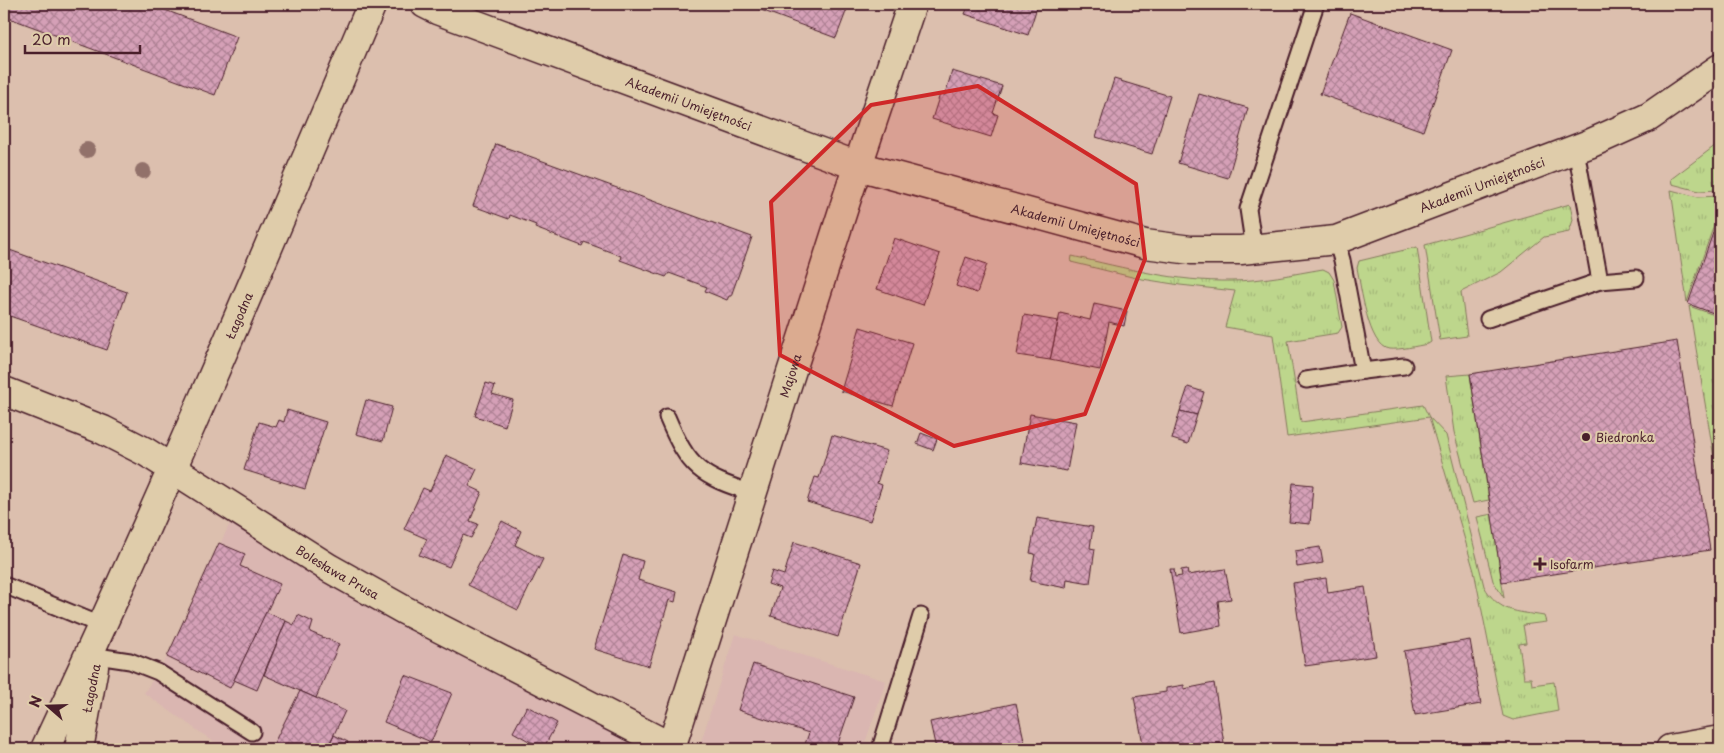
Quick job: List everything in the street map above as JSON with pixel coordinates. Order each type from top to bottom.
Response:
[{"type":"street","name":"Łagodna","points":[[45,749],[172,468],[372,4]]},
{"type":"street","name":"Akademii Umiejętności","points":[[425,4],[858,166],[1145,244],[1191,250],[1254,249],[1336,240],[1576,150],[1649,117],[1720,68]]},
{"type":"street","name":"Majowa","points":[[673,748],[752,493],[912,4]]},
{"type":"street","name":"Bolesława Prusa","points":[[4,391],[103,430],[146,452],[338,573],[673,748]]},
{"type":"street","name":"Łagodna","points":[[79,749],[102,626]]},
{"type":"street","points":[[1670,749],[1720,740]]},
{"type":"lane","points":[[1254,249],[1248,209],[1316,4]]},
{"type":"lane","points":[[1576,150],[1600,281]]},
{"type":"lane","points":[[1336,240],[1342,260],[1363,371]]},
{"type":"lane","points":[[1488,319],[1600,281],[1636,278]]},
{"type":"lane","points":[[1306,380],[1404,366]]},
{"type":"lane","points":[[667,417],[679,445],[694,466],[716,481],[752,493]]},
{"type":"lane","points":[[4,585],[102,626]]},
{"type":"lane","points":[[880,749],[921,616]]},
{"type":"lane","points":[[97,656],[130,661],[158,672],[252,732]]},
{"type":"highlighted area","points":[[978,86],[1136,184],[1145,259],[1085,414],[954,446],[780,355],[771,202],[871,105]]},
{"type":"shaded area","points":[[231,521],[657,749],[224,749],[144,693],[167,657]]},
{"type":"shaded area","points":[[735,634],[886,681],[863,749],[709,749],[700,745]]},
{"type":"green space","points":[[1720,142],[1720,190],[1699,191],[1672,184],[1671,179]]},
{"type":"green space","points":[[1671,190],[1698,197],[1720,196],[1720,208],[1687,302]]},
{"type":"green space","points":[[1570,204],[1573,220],[1569,232],[1544,237],[1501,272],[1461,292],[1467,336],[1440,340],[1425,245]]},
{"type":"green space","points":[[1417,247],[1431,342],[1408,348],[1389,349],[1382,346],[1371,327],[1363,301],[1357,268],[1359,261]]},
{"type":"green space","points":[[1072,256],[1171,277],[1211,281],[1254,280],[1323,269],[1329,272],[1334,280],[1342,327],[1338,333],[1288,341],[1301,422],[1423,405],[1429,417],[1287,437],[1273,335],[1225,327],[1235,291],[1136,278],[1071,262]]},
{"type":"green space","points":[[1689,306],[1720,317],[1720,494]]},
{"type":"green space","points":[[1470,374],[1489,500],[1473,503],[1454,432],[1446,376]]},
{"type":"green space","points":[[1429,417],[1446,435],[1484,586],[1490,595],[1502,606],[1544,616],[1546,622],[1523,625],[1526,643],[1519,644],[1524,678],[1531,678],[1532,685],[1554,682],[1558,711],[1513,720],[1503,716],[1474,571]]},
{"type":"green space","points":[[1492,514],[1504,598],[1493,581],[1477,517]]},
{"type":"building","points":[[4,4],[149,4],[237,37],[215,95],[4,16]]},
{"type":"building","points":[[745,4],[849,4],[836,38]]},
{"type":"building","points":[[969,4],[1038,4],[1028,35],[965,14]]},
{"type":"building","points":[[1350,13],[1452,50],[1423,131],[1320,94]]},
{"type":"building","points":[[952,71],[1002,86],[993,113],[998,115],[991,137],[932,119],[940,94],[945,95]]},
{"type":"building","points":[[1114,79],[1170,96],[1152,154],[1096,137]]},
{"type":"building","points":[[1199,94],[1248,108],[1228,178],[1178,163]]},
{"type":"building","points":[[496,144],[752,237],[731,296],[727,300],[705,291],[707,287],[669,273],[666,277],[620,260],[621,256],[584,242],[582,246],[535,228],[536,225],[510,215],[509,219],[473,206]]},
{"type":"building","points":[[1720,213],[1720,310],[1719,315],[1688,304]]},
{"type":"building","points":[[894,238],[940,254],[923,305],[877,289]]},
{"type":"building","points":[[4,248],[127,292],[107,350],[4,314]]},
{"type":"building","points":[[966,257],[987,264],[977,293],[956,286]]},
{"type":"building","points":[[1094,304],[1127,311],[1124,326],[1109,322],[1100,370],[1050,360],[1060,313],[1090,320]]},
{"type":"building","points":[[1024,315],[1058,321],[1050,360],[1017,355]]},
{"type":"building","points":[[860,327],[912,343],[893,406],[841,391]]},
{"type":"building","name":"Biedronka","points":[[1677,341],[1710,550],[1502,582],[1470,374]]},
{"type":"building","points":[[486,383],[495,386],[492,394],[513,400],[505,426],[475,416]]},
{"type":"building","points":[[1188,387],[1204,392],[1197,415],[1180,411]]},
{"type":"building","points":[[366,400],[392,407],[383,441],[356,434]]},
{"type":"building","points":[[287,410],[326,422],[305,489],[244,470],[259,422],[276,427],[279,420],[284,422]]},
{"type":"building","points":[[1180,411],[1197,415],[1188,444],[1172,439]]},
{"type":"building","points":[[1030,414],[1076,422],[1067,471],[1021,463]]},
{"type":"building","points":[[921,433],[937,439],[933,450],[917,444]]},
{"type":"building","points":[[832,435],[887,451],[877,483],[882,485],[870,521],[807,502],[815,477],[819,478]]},
{"type":"building","points":[[446,455],[477,469],[469,486],[482,492],[470,521],[478,524],[471,538],[463,535],[449,567],[419,555],[427,539],[404,529],[423,488],[430,491]]},
{"type":"building","points":[[1293,483],[1313,485],[1310,524],[1289,522]]},
{"type":"building","points":[[1037,518],[1093,527],[1090,548],[1095,549],[1090,583],[1067,579],[1066,588],[1030,581],[1035,554],[1030,553]]},
{"type":"building","points":[[502,521],[521,531],[515,545],[543,559],[518,610],[468,585]]},
{"type":"building","points":[[794,542],[861,563],[838,637],[771,616],[780,588],[768,584],[772,571],[784,575]]},
{"type":"building","points":[[219,543],[245,554],[240,566],[280,584],[230,688],[167,657]]},
{"type":"building","points":[[1320,547],[1323,563],[1297,567],[1295,551]]},
{"type":"building","points":[[623,555],[643,561],[638,580],[677,592],[675,602],[669,600],[649,666],[594,649]]},
{"type":"building","points":[[1170,569],[1174,569],[1175,577],[1182,576],[1181,570],[1187,569],[1188,575],[1225,569],[1231,599],[1218,601],[1221,626],[1181,633]]},
{"type":"building","points":[[1326,578],[1328,593],[1365,587],[1376,656],[1305,666],[1293,583]]},
{"type":"building","points":[[266,612],[286,621],[257,690],[234,680]]},
{"type":"building","points":[[298,615],[313,622],[310,632],[339,644],[316,698],[264,675],[286,621],[294,625]]},
{"type":"building","points":[[1470,640],[1481,704],[1415,715],[1404,651]]},
{"type":"building","points":[[753,664],[854,697],[836,749],[819,749],[805,744],[809,733],[738,710]]},
{"type":"building","points":[[405,675],[452,693],[431,742],[384,722]]},
{"type":"building","points":[[1214,683],[1224,743],[1191,749],[1144,749],[1134,697],[1166,692],[1166,688],[1184,685],[1184,689]]},
{"type":"building","points":[[300,691],[345,711],[327,749],[271,749]]},
{"type":"building","points":[[1016,703],[1026,749],[936,749],[930,722]]},
{"type":"building","points":[[527,706],[557,723],[543,749],[513,732]]},
{"type":"building","points":[[334,735],[348,742],[347,745],[356,749],[327,749]]},
{"type":"place","name":"Biedronka","points":[[1586,437]]},
{"type":"place","name":"Isofarm","points":[[1540,564]]}]
